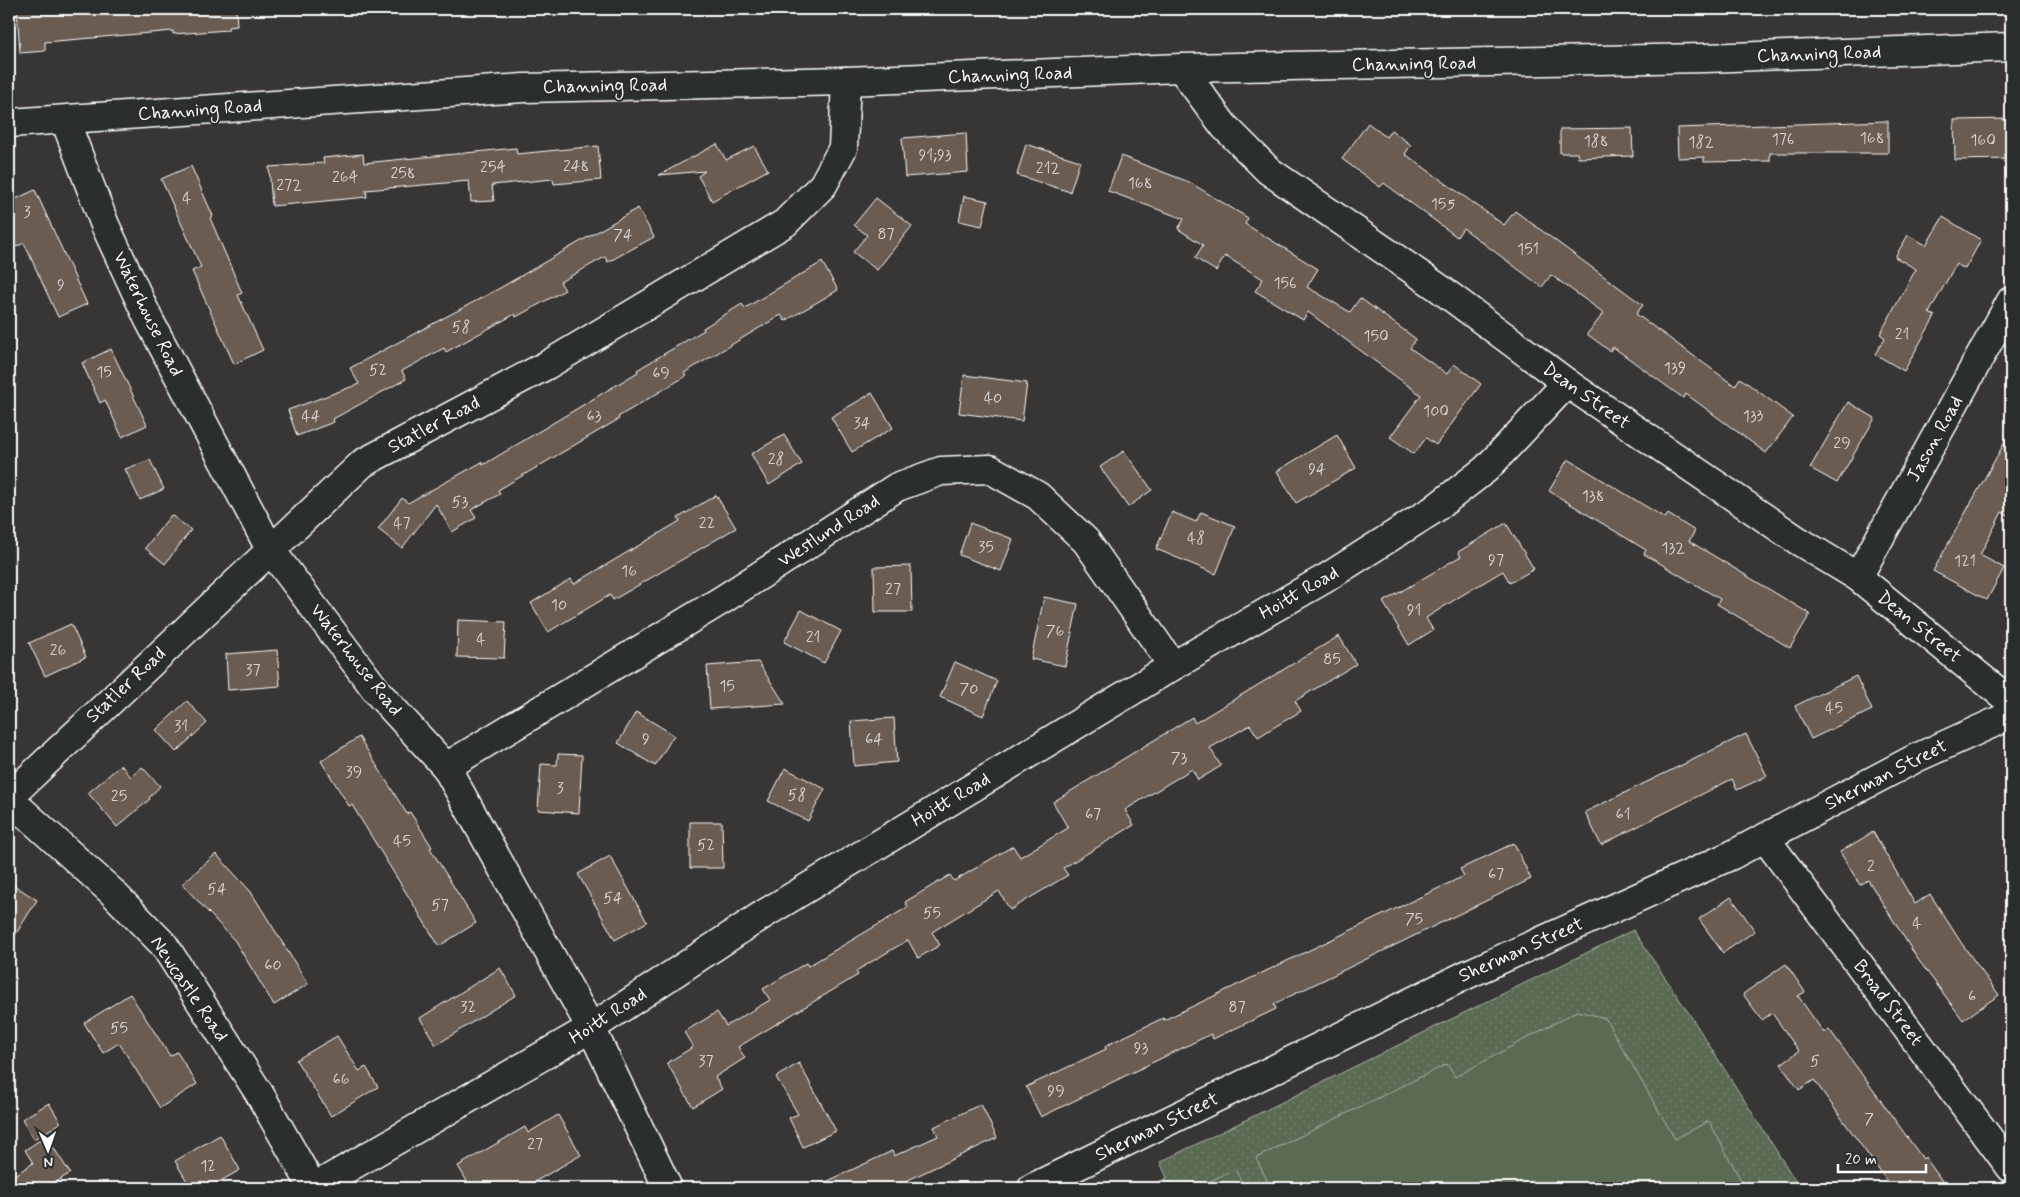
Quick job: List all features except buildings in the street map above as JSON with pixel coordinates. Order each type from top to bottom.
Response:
[{"type":"street","name":"Channing Road","points":[[9,123],[524,88],[846,81],[1181,68],[1705,58],[2011,47]]},
{"type":"street","name":"Dean Street","points":[[1181,68],[1224,126],[1269,171],[1439,288],[1567,384],[1797,540],[1858,578],[2011,702]]},
{"type":"street","name":"Statler Road","points":[[9,798],[363,463],[547,365],[785,223],[823,185],[843,148],[846,81]]},
{"type":"street","name":"Waterhouse Road","points":[[66,120],[105,226],[149,320],[270,549],[379,694],[446,767],[591,1028],[668,1188]]},
{"type":"street","name":"Jason Road","points":[[1858,578],[2011,301]]},
{"type":"street","name":"Hoitt Road","points":[[313,1188],[591,1028],[764,914],[1172,666],[1326,578],[1433,510],[1486,469],[1567,384]]},
{"type":"street","name":"Westlund Road","points":[[446,767],[722,600],[897,487],[941,471],[990,469],[1038,496],[1086,541],[1172,666]]},
{"type":"street","name":"Sherman Street","points":[[1032,1188],[1466,975],[1765,838],[1916,758],[2011,715]]},
{"type":"street","name":"Newcastle Road","points":[[9,798],[111,891],[164,945],[259,1094],[313,1188]]},
{"type":"street","name":"Broad Street","points":[[1765,838],[2011,1168]]},
{"type":"green space","points":[[1633,930],[1690,1015],[1800,1188],[1145,1188],[1167,1178],[1160,1162]]},
{"type":"green space","points":[[1577,1011],[1605,1018],[1675,1139],[1709,1121],[1745,1188],[1271,1188],[1256,1158],[1447,1064],[1455,1077]]},
{"type":"green space","points":[[1235,1169],[1245,1188],[1196,1188]]}]
